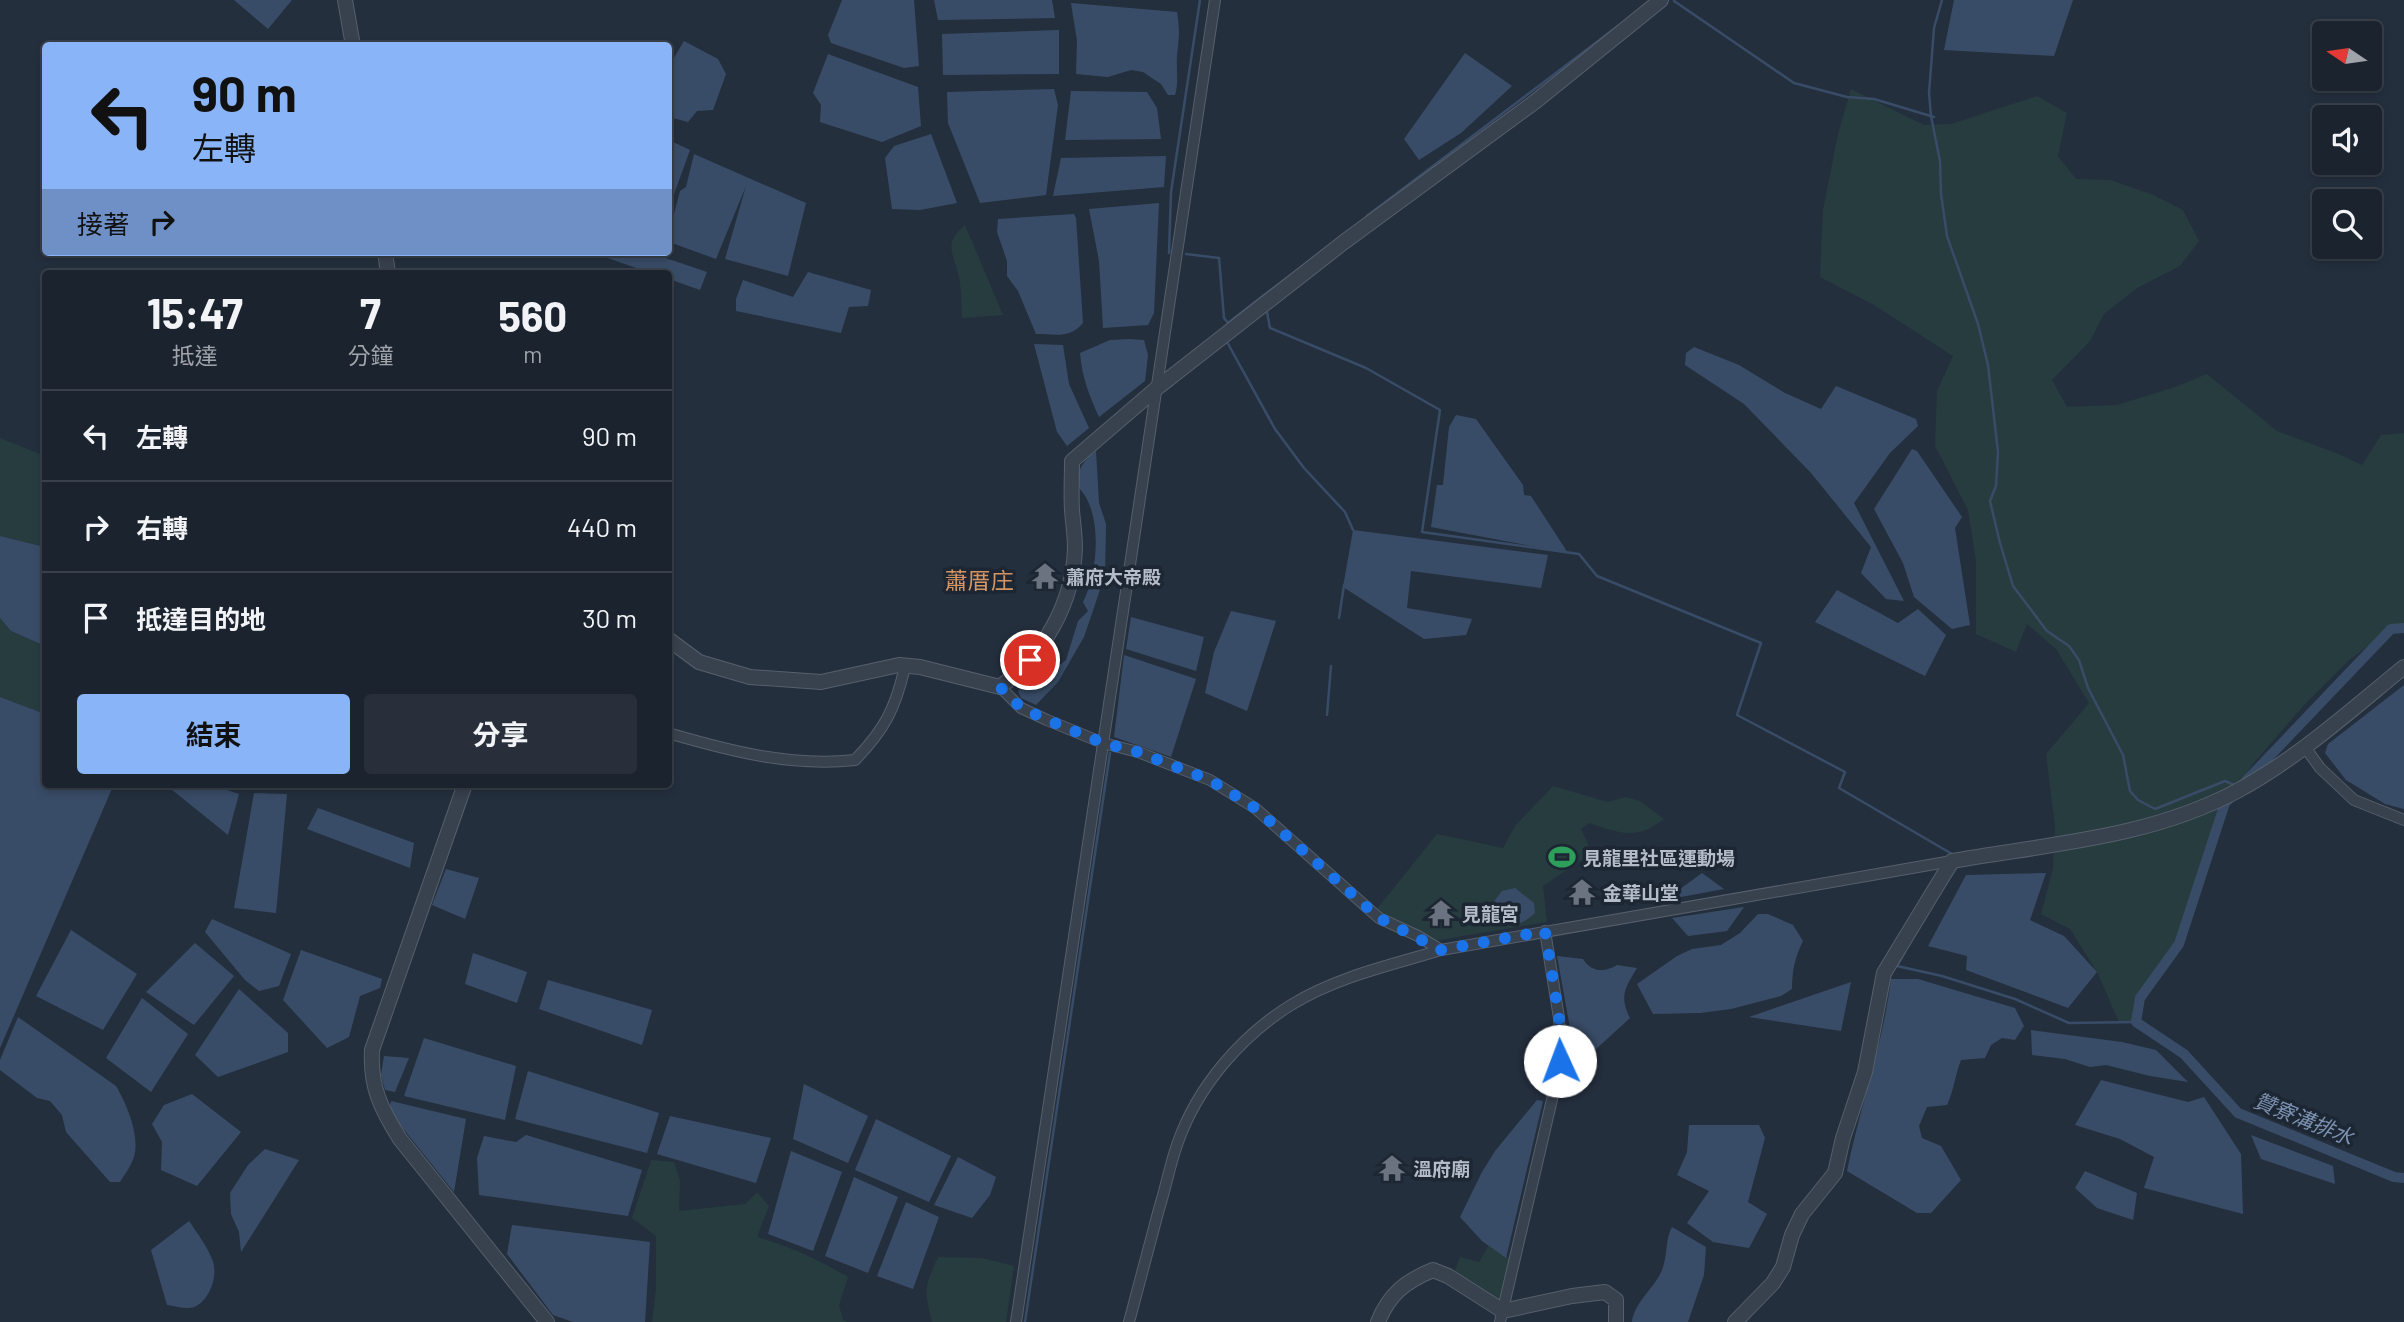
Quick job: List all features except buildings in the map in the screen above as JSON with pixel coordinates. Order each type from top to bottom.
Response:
[{"type":"street","points":[[345,0],[352,42]]},
{"type":"street","points":[[1016,1322],[1215,0]]},
{"type":"street","points":[[1000,687],[1019,673],[1041,646],[1058,620],[1065,599],[1075,549],[1072,461],[1157,388],[1344,242],[1536,100],[1661,0]]},
{"type":"street","points":[[672,642],[699,662],[750,677],[821,682],[899,665],[920,667],[1000,687],[1021,708],[1103,743],[1138,752],[1210,780],[1255,808],[1379,918],[1441,950]]},
{"type":"street","points":[[672,734],[714,747],[785,761],[855,760],[887,722],[898,699],[905,667]]},
{"type":"street","points":[[1129,1322],[1178,1141],[1199,1098],[1224,1062],[1255,1031],[1292,1005],[1322,989],[1364,973],[1441,950],[2127,831],[2187,813],[2236,791],[2305,747],[2404,667]]},
{"type":"street","points":[[2305,747],[2320,768],[2354,800],[2404,820]]},
{"type":"street","points":[[464,788],[372,1050],[373,1084],[383,1113],[400,1139],[547,1322]]},
{"type":"street","points":[[1735,1322],[1773,1283],[1783,1267],[1792,1235],[1802,1214],[1835,1174],[1843,1138],[1865,1072],[1884,973],[1952,861]]},
{"type":"street","points":[[1502,1316],[1560,1061],[1559,1017],[1545,931]]},
{"type":"street","points":[[1378,1322],[1382,1310],[1397,1290],[1412,1279],[1433,1270],[1448,1276],[1502,1316]]},
{"type":"street","points":[[1502,1316],[1572,1296],[1605,1292],[1616,1300],[1616,1322]]},
{"type":"green space","points":[[1851,89],[1924,125],[1951,124],[2037,96],[2067,113],[2058,156],[2076,179],[2110,180],[2151,194],[2183,210],[2199,241],[2180,266],[2137,288],[2104,314],[2090,341],[2052,380],[2067,407],[2117,405],[2207,374],[2277,431],[2362,465],[2381,435],[2404,433],[2404,629],[2391,629],[2349,660],[2305,704],[2252,765],[2233,795],[2173,953],[2140,998],[2136,1022],[2119,1022],[2097,972],[2070,929],[2041,914],[2053,869],[2055,826],[2046,754],[2089,703],[2056,649],[2027,624],[2016,652],[1976,634],[1976,561],[1968,510],[1935,446],[1937,391],[1953,356],[1874,305],[1820,277],[1823,210],[1838,134]]},
{"type":"green space","points":[[965,225],[1003,315],[962,318],[960,284],[951,247],[954,237]]},
{"type":"green space","points":[[0,438],[42,455],[42,546],[0,536]]},
{"type":"green space","points":[[0,618],[11,631],[42,645],[42,713],[0,697]]},
{"type":"green space","points":[[1553,786],[1608,802],[1625,797],[1640,801],[1664,819],[1636,833],[1619,832],[1589,823],[1581,829],[1592,853],[1543,886],[1547,922],[1427,942],[1376,910],[1437,834],[1503,848],[1515,826]]},
{"type":"green space","points":[[651,1160],[674,1162],[680,1181],[679,1211],[745,1204],[757,1192],[769,1206],[757,1237],[804,1254],[848,1277],[839,1305],[843,1320],[849,1322],[652,1322],[656,1288],[656,1236],[632,1218]]},
{"type":"green space","points":[[1489,1245],[1515,1261],[1503,1311],[1452,1279],[1460,1257],[1479,1262]]},
{"type":"green space","points":[[938,1257],[982,1258],[1014,1266],[1006,1322],[932,1322],[927,1289]]},
{"type":"water","points":[[234,0],[292,0],[268,29]]},
{"type":"water","points":[[842,0],[914,0],[919,66],[904,68],[831,43],[828,35]]},
{"type":"water","points":[[934,0],[1052,0],[1055,18],[938,20]]},
{"type":"water","points":[[1954,0],[2073,0],[2054,56],[1944,50]]},
{"type":"water","points":[[1071,3],[1177,12],[1179,34],[1175,95],[1168,95],[1161,84],[1143,72],[1131,70],[1108,77],[1076,74],[1077,41]]},
{"type":"water","points":[[1059,30],[1059,74],[943,75],[942,34]]},
{"type":"water","points":[[684,41],[718,59],[726,74],[713,110],[697,111],[688,122],[672,118],[672,61]]},
{"type":"water","points":[[1465,53],[1512,86],[1461,133],[1419,160],[1404,139]]},
{"type":"water","points":[[828,54],[918,87],[921,126],[882,142],[820,122],[821,105],[813,93]]},
{"type":"water","points":[[1054,89],[1058,105],[1046,195],[980,203],[948,123],[947,92]]},
{"type":"water","points":[[1071,91],[1147,92],[1157,108],[1161,139],[1065,140]]},
{"type":"water","points":[[931,134],[957,203],[920,210],[892,209],[885,158],[894,146]]},
{"type":"water","points":[[672,141],[690,150],[672,200]]},
{"type":"water","points":[[694,154],[806,203],[788,276],[725,259],[746,186],[716,259],[672,243],[672,222],[680,191],[686,187]]},
{"type":"water","points":[[1166,156],[1164,187],[1053,196],[1061,158]]},
{"type":"water","points":[[1159,203],[1154,313],[1148,325],[1103,328],[1099,261],[1089,209]]},
{"type":"water","points":[[1074,214],[1083,323],[1067,334],[1036,334],[1018,291],[1007,276],[1007,261],[997,232],[998,219]]},
{"type":"water","points":[[602,256],[660,256],[707,272],[700,290],[672,280],[672,270],[642,270]]},
{"type":"water","points":[[808,272],[871,290],[868,306],[849,307],[841,333],[736,311],[736,299],[743,280],[793,297]]},
{"type":"water","points":[[1110,340],[1144,340],[1148,355],[1145,381],[1099,417],[1086,386],[1080,353]]},
{"type":"water","points":[[1034,344],[1063,345],[1069,384],[1089,428],[1067,446],[1057,432]]},
{"type":"water","points":[[1694,347],[1739,365],[1785,393],[1821,409],[1836,386],[1916,419],[1918,426],[1890,453],[1854,503],[1904,601],[1886,599],[1861,573],[1871,547],[1811,473],[1744,404],[1685,365],[1686,353]]},
{"type":"water","points":[[1456,415],[1476,419],[1523,485],[1524,495],[1531,496],[1568,553],[1431,527],[1437,485],[1443,485],[1449,427]]},
{"type":"water","points":[[1912,449],[1917,451],[1962,517],[1955,528],[1970,625],[1952,629],[1914,597],[1903,563],[1874,509]]},
{"type":"water","points":[[1096,451],[1099,503],[1106,524],[1105,575],[1084,637],[1058,682],[1036,705],[1021,698],[1018,691],[1027,681],[1041,685],[1046,676],[1066,660],[1078,621],[1088,611],[1083,602],[1095,559],[1095,526],[1086,497],[1077,486],[1082,466]]},
{"type":"water","points":[[1353,530],[1548,555],[1541,588],[1411,571],[1407,608],[1472,619],[1466,635],[1424,639],[1343,587]]},
{"type":"water","points":[[0,536],[42,546],[42,645],[11,631],[0,618]]},
{"type":"water","points":[[1837,590],[1898,623],[1918,609],[1946,635],[1925,676],[1815,622]]},
{"type":"water","points":[[1231,611],[1276,621],[1247,711],[1205,693],[1214,652]]},
{"type":"water","points":[[1131,617],[1204,637],[1196,671],[1126,649]]},
{"type":"water","points":[[1124,655],[1196,679],[1171,757],[1114,737]]},
{"type":"water","points":[[2404,685],[2404,809],[2385,804],[2346,780],[2325,753],[2328,744]]},
{"type":"water","points":[[0,697],[42,713],[42,788],[112,788],[0,1048]]},
{"type":"water","points":[[221,788],[239,794],[228,835],[171,789]]},
{"type":"water","points":[[254,793],[287,794],[276,913],[234,908]]},
{"type":"water","points":[[318,808],[414,843],[410,868],[307,829]]},
{"type":"water","points":[[446,869],[479,878],[465,919],[432,905]]},
{"type":"water","points":[[1702,873],[1724,889],[1665,900]]},
{"type":"water","points":[[2046,873],[2030,920],[2064,936],[2097,972],[2068,1008],[1966,970],[1967,956],[1928,946],[1966,875]]},
{"type":"water","points":[[1515,888],[1534,903],[1535,913],[1518,924],[1506,926],[1495,921],[1490,915],[1492,904],[1502,891]]},
{"type":"water","points":[[1744,907],[1727,931],[1688,936],[1672,918]]},
{"type":"water","points":[[1758,914],[1768,914],[1793,925],[1803,941],[1795,964],[1792,989],[1781,996],[1731,1009],[1653,1014],[1637,984],[1677,956],[1692,949],[1721,945],[1740,933]]},
{"type":"water","points":[[212,919],[291,954],[279,986],[259,991],[245,980],[205,932]]},
{"type":"water","points":[[71,930],[137,974],[103,1030],[36,996]]},
{"type":"water","points":[[195,943],[234,976],[194,1025],[146,992]]},
{"type":"water","points":[[301,950],[382,979],[380,988],[360,996],[349,1037],[327,1048],[283,1000]]},
{"type":"water","points":[[473,953],[527,972],[517,1003],[465,984]]},
{"type":"water","points":[[1557,956],[1583,959],[1590,967],[1598,970],[1617,965],[1637,968],[1629,981],[1624,998],[1630,1018],[1583,1061],[1570,1052],[1570,1028]]},
{"type":"water","points":[[1891,979],[1918,979],[2015,1008],[2024,1026],[2015,1040],[2002,1038],[1991,1045],[1985,1058],[1961,1060],[1947,1105],[1927,1107],[1919,1126],[1922,1138],[1941,1146],[1961,1180],[1931,1213],[1917,1213],[1847,1171],[1883,1028]]},
{"type":"water","points":[[548,980],[652,1010],[642,1045],[539,1009]]},
{"type":"water","points":[[1851,982],[1841,1031],[1749,1017]]},
{"type":"water","points":[[239,989],[288,1033],[288,1052],[218,1077],[195,1055]]},
{"type":"water","points":[[142,998],[188,1034],[151,1092],[106,1058]]},
{"type":"water","points":[[18,1017],[116,1086],[128,1111],[135,1139],[134,1157],[120,1182],[110,1182],[66,1132],[62,1115],[50,1101],[37,1098],[0,1070],[0,1060]]},
{"type":"water","points":[[2031,1030],[2122,1042],[2156,1050],[2188,1082],[2106,1065],[2090,1067],[2065,1059],[2032,1055]]},
{"type":"water","points":[[424,1038],[516,1066],[505,1120],[404,1096]]},
{"type":"water","points":[[384,1056],[409,1058],[395,1092],[385,1090],[381,1075]]},
{"type":"water","points":[[528,1071],[659,1113],[647,1153],[515,1119]]},
{"type":"water","points":[[2101,1080],[2188,1102],[2204,1097],[2241,1154],[2243,1214],[2144,1188],[2154,1157],[2120,1139],[2075,1125]]},
{"type":"water","points":[[804,1084],[868,1116],[848,1163],[793,1139]]},
{"type":"water","points":[[192,1094],[241,1132],[197,1186],[161,1170],[162,1142],[152,1124],[164,1105]]},
{"type":"water","points":[[1537,1100],[1543,1101],[1506,1258],[1482,1241],[1460,1217],[1495,1151]]},
{"type":"water","points":[[391,1101],[466,1119],[454,1192],[389,1111]]},
{"type":"water","points":[[670,1116],[771,1138],[756,1183],[657,1154]]},
{"type":"water","points":[[876,1119],[951,1156],[929,1202],[855,1170]]},
{"type":"water","points":[[1689,1125],[1759,1125],[1765,1138],[1748,1202],[1767,1214],[1749,1248],[1713,1242],[1687,1223],[1709,1191],[1677,1175],[1687,1152]]},
{"type":"water","points":[[526,1135],[642,1170],[628,1216],[479,1195],[477,1158],[484,1136],[516,1142]]},
{"type":"water","points":[[2251,1135],[2333,1166],[2335,1184],[2261,1159]]},
{"type":"water","points":[[265,1149],[299,1160],[241,1252],[239,1232],[231,1214],[230,1193],[248,1165]]},
{"type":"water","points":[[791,1151],[842,1172],[813,1251],[768,1234]]},
{"type":"water","points":[[958,1157],[996,1177],[990,1195],[972,1218],[934,1205]]},
{"type":"water","points":[[2085,1171],[2137,1193],[2133,1220],[2097,1208],[2075,1188]]},
{"type":"water","points":[[854,1177],[898,1197],[868,1273],[825,1256]]},
{"type":"water","points":[[906,1202],[939,1217],[913,1289],[877,1276]]},
{"type":"water","points":[[189,1221],[210,1254],[214,1265],[214,1279],[205,1299],[188,1308],[167,1305],[151,1250]]},
{"type":"water","points":[[512,1225],[650,1242],[645,1322],[573,1322],[553,1315],[507,1254]]},
{"type":"water","points":[[1672,1227],[1706,1247],[1704,1275],[1688,1322],[1632,1322],[1637,1308],[1662,1270]]},
{"type":"waterway","points":[[1169,253],[1171,192],[1200,0]]},
{"type":"waterway","points":[[1942,0],[1934,28],[1929,93],[1931,116],[1940,161],[1947,236],[1978,324],[1988,365],[1998,452],[1996,486],[1990,501],[2013,586],[2047,631],[2069,646],[2079,660],[2088,688],[2123,755],[2130,791],[2138,800],[2155,809],[2225,781],[2234,785]]},
{"type":"waterway","points":[[1674,1],[1794,83],[1847,97],[1874,99],[1934,117]]},
{"type":"waterway","points":[[1367,216],[1618,26]]},
{"type":"waterway","points":[[1186,254],[1219,258],[1224,318],[1228,323],[1264,295]]},
{"type":"waterway","points":[[1264,295],[1309,261]]},
{"type":"waterway","points":[[1267,312],[1270,328],[1366,368],[1440,410],[1422,532],[1579,554],[1597,576],[1761,643],[1737,715],[1845,772],[1839,788],[1952,854]]},
{"type":"waterway","points":[[1227,342],[1275,429],[1304,468],[1345,512],[1353,530]]},
{"type":"waterway","points":[[1164,391],[1172,385]]},
{"type":"waterway","points":[[1339,618],[1344,585]]},
{"type":"waterway","name":"贊寮溝排水","points":[[2246,781],[2391,629],[2404,628]]},
{"type":"waterway","points":[[1327,715],[1331,666]]},
{"type":"waterway","points":[[1025,1322],[1110,753]]},
{"type":"waterway","name":"贊寮溝排水","points":[[2232,796],[2225,803],[2179,944],[2140,998],[2136,1022],[2184,1054],[2238,1113],[2394,1177],[2404,1178]]},
{"type":"waterway","points":[[1950,877],[1958,865]]},
{"type":"waterway","points":[[1905,952],[1897,966],[1942,976],[2015,999],[2069,1023],[2136,1022]]},
{"type":"place","name":"蕭府大帝殿","points":[[1045,576]]},
{"type":"place","name":"見龍里社區運動場","points":[[1562,857]]},
{"type":"place","name":"金華山堂","points":[[1582,892]]},
{"type":"place","name":"見龍宮","points":[[1441,913]]},
{"type":"place","name":"溫府廟","points":[[1392,1168]]},
{"type":"district","name":"蕭厝庄","points":[[979,580]]},
{"type":"route","points":[[1030,660],[1019,673],[1000,687],[1021,708],[1103,743],[1138,752],[1210,780],[1255,808],[1379,918],[1441,950],[1545,931],[1559,1017],[1560,1061]]}]
